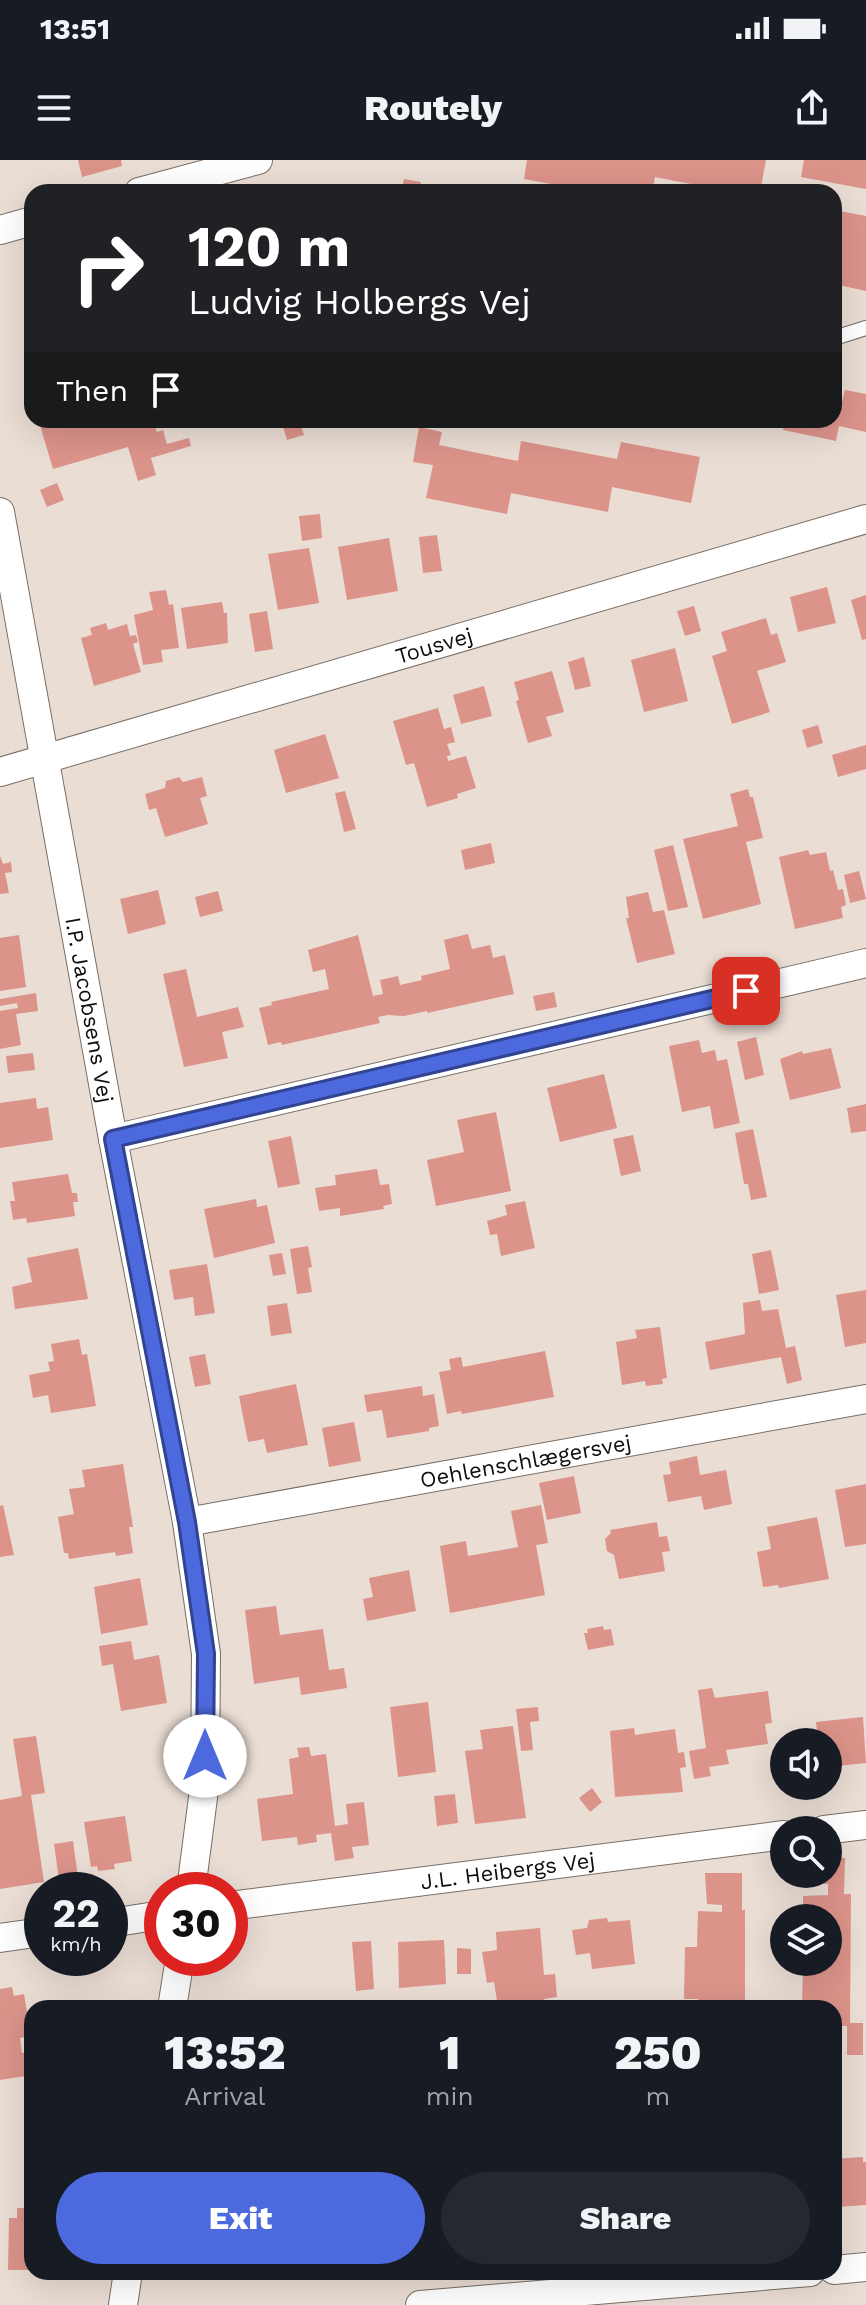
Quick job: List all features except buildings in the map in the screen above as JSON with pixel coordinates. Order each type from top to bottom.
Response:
[{"type":"street","points":[[169,184],[258,160]]},
{"type":"street","points":[[0,230],[24,223]]},
{"type":"street","name":"I.P. Jacobsens Vej","points":[[0,512],[113,1139],[187,1522],[206,1654],[205,1782],[193,1872]]},
{"type":"street","name":"Tousvej","points":[[0,772],[866,519]]},
{"type":"street","points":[[113,1139],[866,963]]},
{"type":"street","name":"Oehlenschlægersvej","points":[[187,1522],[866,1399]]},
{"type":"street","points":[[842,1828],[866,1825]]},
{"type":"street","name":"J.L. Heibergs Vej","points":[[248,1904],[770,1837]]},
{"type":"street","points":[[0,1938],[24,1935]]},
{"type":"street","points":[[173,2000],[177,1976]]},
{"type":"street","points":[[842,2269],[866,2267]]},
{"type":"street","points":[[123,2305],[127,2280]]},
{"type":"street","points":[[420,2305],[715,2280]]},
{"type":"lane","points":[[842,336],[866,328]]},
{"type":"route","points":[[205,1756],[206,1654],[187,1522],[113,1139],[746,991]]}]
